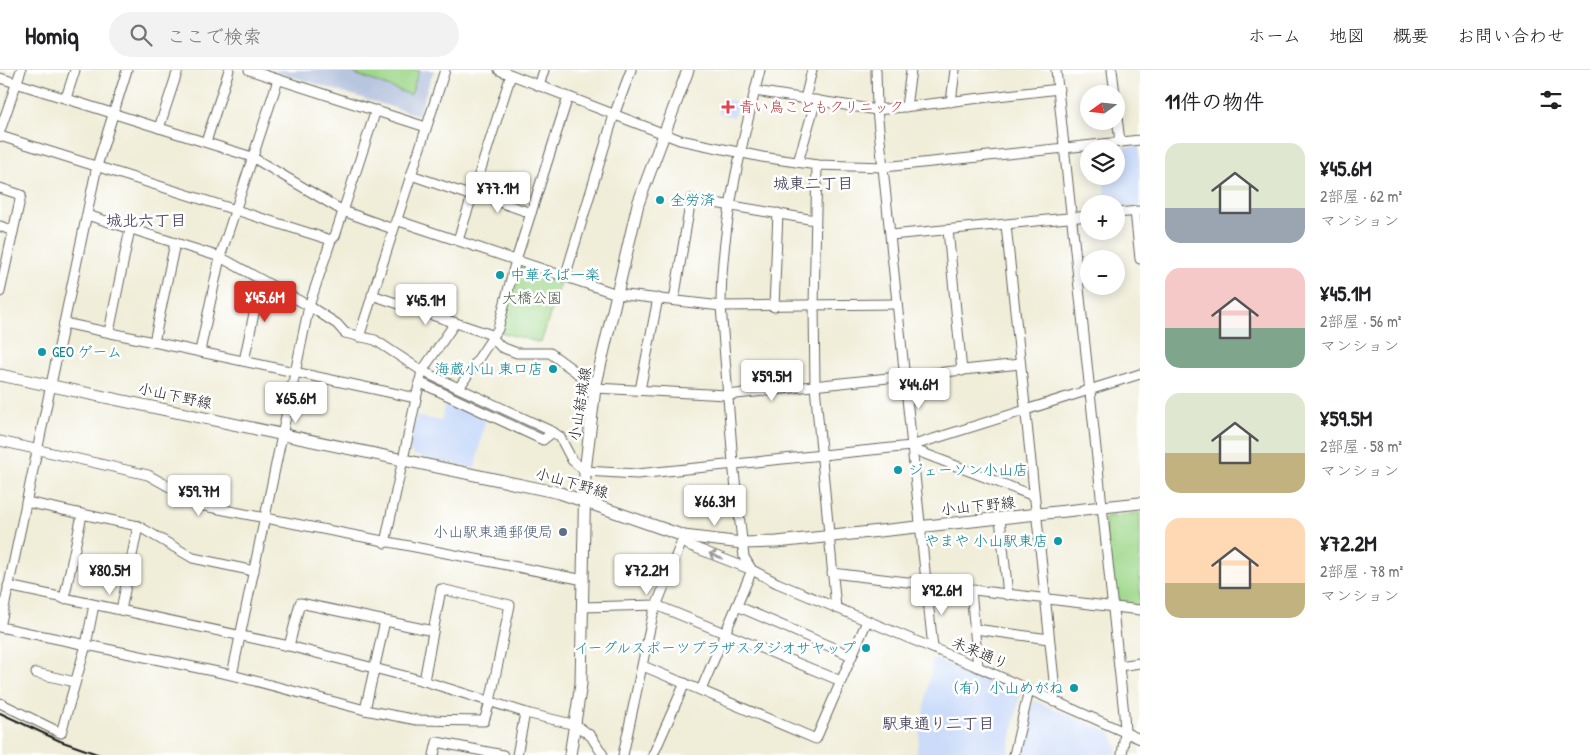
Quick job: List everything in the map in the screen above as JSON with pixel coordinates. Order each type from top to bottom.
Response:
[{"type":"main road","name":"小山結城線","points":[[570,755],[581,684],[585,471],[596,386],[638,204],[688,70]]},
{"type":"main road","name":"小山下野線","points":[[0,375],[560,493],[684,536],[742,543],[920,527],[1140,503]]},
{"type":"street","points":[[0,131],[21,70]]},
{"type":"street","points":[[66,98],[75,70]]},
{"type":"street","points":[[127,70],[97,166],[0,627],[232,675],[365,710],[417,720],[484,721],[490,702],[510,605],[441,590],[424,681]]},
{"type":"street","points":[[159,128],[178,70]]},
{"type":"street","points":[[206,142],[229,70]]},
{"type":"street","points":[[249,70],[426,127]]},
{"type":"street","points":[[359,337],[445,70]]},
{"type":"street","points":[[498,70],[680,140],[817,165],[884,167],[1080,146]]},
{"type":"street","points":[[539,86],[544,70]]},
{"type":"street","points":[[565,277],[614,116],[631,70]]},
{"type":"street","points":[[701,690],[752,570],[744,557],[733,463],[721,306],[721,282],[741,152],[760,70]]},
{"type":"street","points":[[805,99],[812,70]]},
{"type":"street","points":[[876,70],[877,110],[933,648]]},
{"type":"street","points":[[906,107],[911,70]]},
{"type":"street","points":[[951,102],[955,70]]},
{"type":"street","points":[[1056,70],[1126,732],[1122,755]]},
{"type":"street","points":[[1112,70],[1114,85]]},
{"type":"street","points":[[458,240],[509,73]]},
{"type":"street","points":[[0,78],[252,157],[344,211],[458,240],[617,294],[721,306],[774,307],[897,304]]},
{"type":"street","points":[[200,351],[220,257],[278,80]]},
{"type":"street","points":[[755,91],[877,110],[1059,89]]},
{"type":"street","points":[[458,400],[498,329],[516,260],[568,97]]},
{"type":"street","points":[[798,162],[816,100]]},
{"type":"street","points":[[232,675],[310,306],[332,240],[336,236],[376,110]]},
{"type":"street","points":[[0,136],[332,240]]},
{"type":"street","points":[[1125,142],[1140,140]]},
{"type":"street","points":[[817,165],[814,306],[815,386],[820,455],[836,608]]},
{"type":"street","points":[[411,175],[531,213]]},
{"type":"street","points":[[0,188],[20,195],[0,292]]},
{"type":"street","points":[[674,300],[692,199],[815,220]]},
{"type":"street","points":[[1137,211],[1140,259]]},
{"type":"street","points":[[774,307],[778,214]]},
{"type":"street","points":[[87,215],[220,257],[310,306],[337,324],[345,334],[375,340],[422,370],[553,432],[560,437],[572,460],[585,471],[637,474],[911,446],[1025,412],[1140,374]]},
{"type":"street","points":[[891,235],[1080,217]]},
{"type":"street","points":[[1006,225],[1046,599],[1055,690],[1054,702]]},
{"type":"street","points":[[0,226],[13,231]]},
{"type":"street","points":[[109,332],[130,229]]},
{"type":"street","points":[[948,230],[962,371]]},
{"type":"street","points":[[154,342],[175,243]]},
{"type":"street","points":[[244,361],[262,280]]},
{"type":"street","points":[[372,295],[489,334],[501,347],[518,353],[550,353],[596,386],[727,395],[904,378],[1020,364]]},
{"type":"street","points":[[640,390],[658,298]]},
{"type":"street","points":[[64,323],[416,398]]},
{"type":"street","points":[[385,543],[422,370],[455,323]]},
{"type":"street","points":[[419,382],[543,440],[553,432]]},
{"type":"street","points":[[0,442],[148,475],[204,506],[385,543],[584,580]]},
{"type":"street","points":[[911,446],[920,452],[1034,496]]},
{"type":"street","points":[[26,502],[138,526],[193,558],[254,571]]},
{"type":"street","points":[[64,598],[82,515]]},
{"type":"street","points":[[1000,518],[1008,595]]},
{"type":"street","points":[[121,610],[138,526]]},
{"type":"street","points":[[622,755],[656,605],[684,536]]},
{"type":"street","name":"未来通り","points":[[684,536],[688,545],[752,570],[1140,738]]},
{"type":"street","points":[[832,573],[1140,610]]},
{"type":"street","points":[[0,576],[9,582],[64,598],[289,646],[424,681],[525,713],[576,725],[591,736],[603,755]]},
{"type":"street","points":[[971,590],[978,667]]},
{"type":"street","points":[[289,646],[300,603],[433,631]]},
{"type":"street","points":[[0,703],[61,733],[86,645],[94,605]]},
{"type":"street","points":[[583,607],[656,605],[726,632],[841,681]]},
{"type":"street","points":[[737,606],[852,656]]},
{"type":"street","points":[[365,710],[376,669],[385,621]]},
{"type":"street","points":[[642,666],[816,739],[867,621]]},
{"type":"street","points":[[975,629],[1049,639]]},
{"type":"street","points":[[1118,666],[1140,663]]},
{"type":"street","points":[[36,673],[75,682]]},
{"type":"street","points":[[653,755],[685,683]]},
{"type":"street","points":[[1014,755],[1029,690]]},
{"type":"street","points":[[517,755],[525,713]]},
{"type":"street","points":[[434,755],[436,742],[456,750],[503,755]]},
{"type":"shaded area","points":[[270,70],[434,70],[418,115]]},
{"type":"shaded area","name":"青い鳥こどもクリニック","points":[[721,98],[737,102],[734,117],[718,113]]},
{"type":"shaded area","points":[[1139,146],[1140,207],[1125,209],[1125,195],[1105,195],[1104,185],[1125,185],[1125,148]]},
{"type":"shaded area","points":[[446,398],[486,416],[475,469],[414,455],[409,449],[416,416],[441,421]]},
{"type":"shaded area","points":[[933,658],[1020,694],[1008,755],[916,755]]},
{"type":"shaded area","points":[[1035,701],[1111,733],[1117,747],[1116,755],[1019,755],[1028,714]]},
{"type":"green space","points":[[356,70],[419,70],[411,95],[355,74]]},
{"type":"green space","name":"大橋公園","points":[[520,266],[557,278],[560,283],[541,343],[499,332],[516,268]]},
{"type":"green space","points":[[1140,513],[1140,607],[1114,604],[1104,517]]},
{"type":"railway","points":[[0,713],[60,741],[100,755]]},
{"type":"place","name":"青い鳥こどもクリニック","points":[[728,107]]},
{"type":"place","name":"全労済","points":[[660,200]]},
{"type":"place","name":"中華そば一楽","points":[[500,275]]},
{"type":"place","name":"GEO ゲーム","points":[[42,352]]},
{"type":"place","name":"海蔵小山 東口店","points":[[553,369]]},
{"type":"place","name":"ジェーソン小山店","points":[[898,470]]},
{"type":"place","name":"小山駅東通郵便局","points":[[563,532]]},
{"type":"place","name":"やまや 小山駅東店","points":[[1058,541]]},
{"type":"place","name":"イーグルスポーツプラザスタジオサヤップ","points":[[866,648]]},
{"type":"place","name":"（有）小山めがね","points":[[1074,688]]},
{"type":"district","name":"城東二丁目","points":[[813,183]]},
{"type":"district","name":"城北六丁目","points":[[146,220]]},
{"type":"district","name":"駅東通り二丁目","points":[[938,723]]}]
